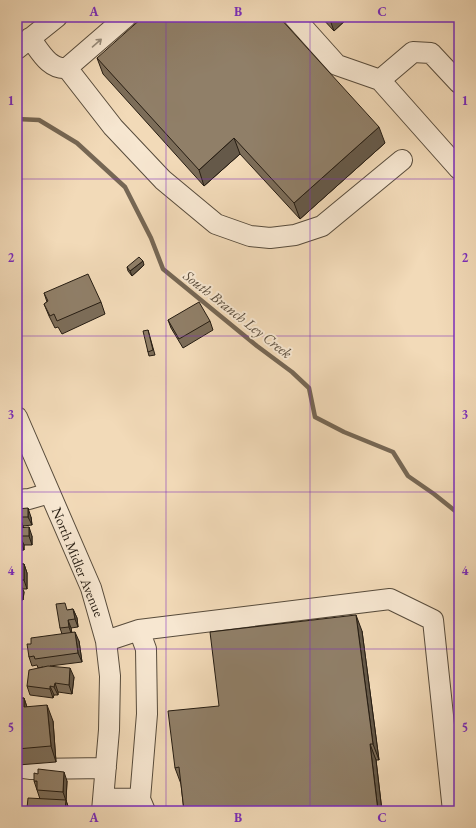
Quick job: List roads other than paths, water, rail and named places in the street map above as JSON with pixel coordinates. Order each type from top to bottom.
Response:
[{"type":"street","points":[[57,17],[24,44],[59,69],[67,68],[126,17]]},
{"type":"street","points":[[294,17],[337,65],[380,80],[459,169]]},
{"type":"street","points":[[380,80],[413,52],[431,53],[459,83]]},
{"type":"street","points":[[67,68],[113,128],[163,180],[216,224],[250,236],[270,238],[295,235],[322,226],[402,160]]},
{"type":"street","name":"North Midler Avenue","points":[[17,417],[91,588],[106,641],[110,676],[103,805]]},
{"type":"street","points":[[17,500],[29,499],[50,493]]},
{"type":"street","points":[[106,641],[139,630],[390,599],[433,620],[453,811]]},
{"type":"street","points":[[103,805],[143,805],[147,714],[146,649],[139,630]]},
{"type":"street","points":[[17,767],[31,769],[106,768]]},
{"type":"waterway","name":"South Branch Ley Creek","points":[[17,119],[39,120],[77,143],[125,187],[151,238],[163,269],[257,346],[292,372],[309,388],[315,417],[344,432],[393,452],[408,476],[459,514]]}]
